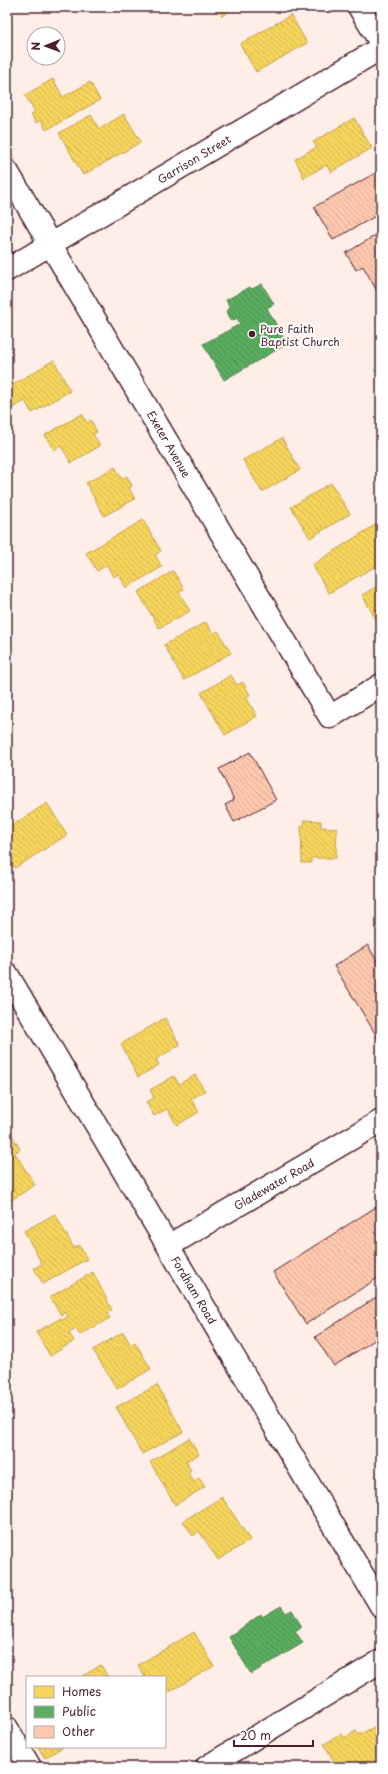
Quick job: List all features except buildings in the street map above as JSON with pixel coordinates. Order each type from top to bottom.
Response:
[{"type":"street","points":[[359,7],[381,43]]},
{"type":"street","name":"Garrison Street","points":[[7,270],[381,48]]},
{"type":"street","name":"Exeter Avenue","points":[[7,171],[330,717],[381,685]]},
{"type":"street","name":"Fordham Road","points":[[7,974],[381,1606]]},
{"type":"street","name":"Gladewater Road","points":[[168,1246],[381,1121]]},
{"type":"street","points":[[207,1767],[381,1661]]},
{"type":"street","points":[[7,1728],[30,1767]]},
{"type":"place","name":"Pure Faith Baptist Church","points":[[252,334]]}]
